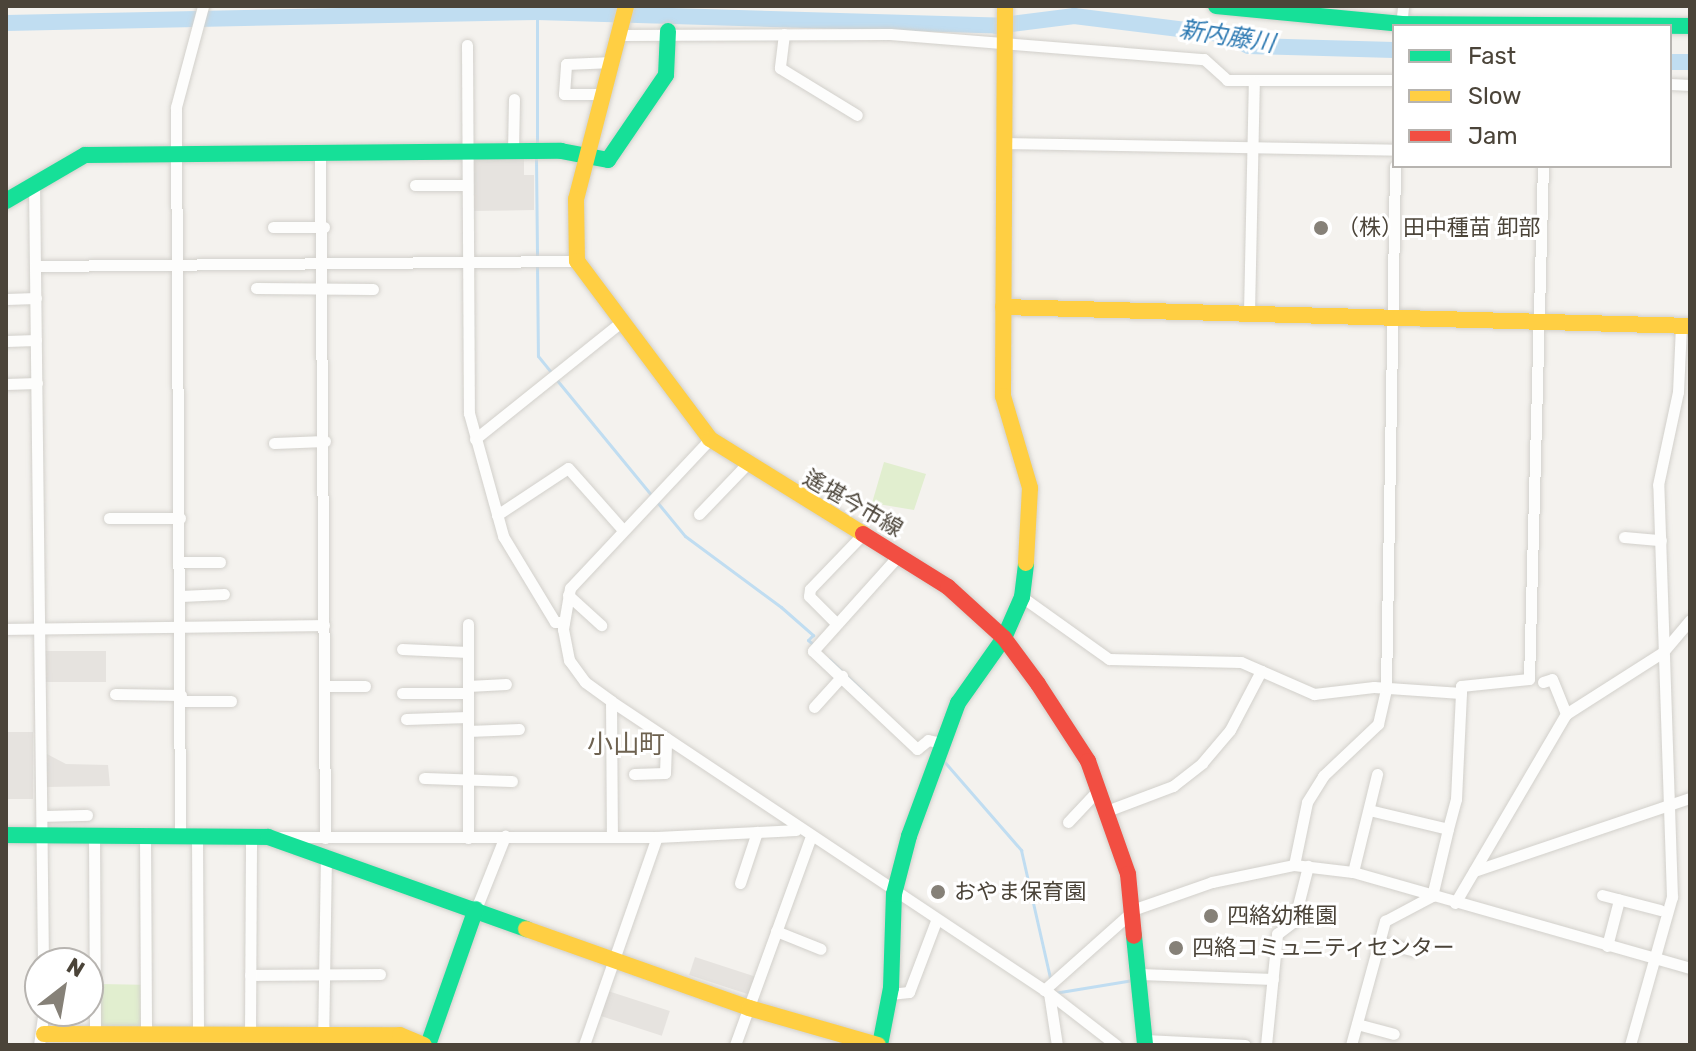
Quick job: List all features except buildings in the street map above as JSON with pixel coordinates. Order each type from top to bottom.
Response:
[{"type":"street","points":[[187,1038],[188,834],[181,698],[176,107],[203,6]]},
{"type":"street","name":"遙堪今市線","points":[[626,6],[586,156],[572,224],[577,261],[620,323],[710,439],[745,466],[899,555],[967,603],[1004,638],[1075,736],[1098,790],[1135,909],[1145,1043]]},
{"type":"street","points":[[259,837],[326,855],[749,1008],[879,1045],[890,994],[894,894],[941,743],[958,703],[1004,638],[1022,597],[1032,512],[1005,408],[1003,307],[1009,42],[1005,6]]},
{"type":"street","points":[[1216,6],[1392,24]]},
{"type":"street","points":[[6,201],[85,155],[464,150],[586,156],[608,160],[666,75],[668,31]]},
{"type":"street","points":[[620,32],[1009,42],[1204,59],[1227,80],[1392,80]]},
{"type":"street","points":[[784,34],[780,68],[857,115]]},
{"type":"street","points":[[467,45],[464,185],[469,413],[497,515],[555,622],[564,622]]},
{"type":"street","points":[[603,94],[564,94],[566,64],[612,62]]},
{"type":"street","points":[[1249,313],[1250,148],[1254,81]]},
{"type":"street","points":[[513,151],[514,99]]},
{"type":"street","points":[[1008,143],[1392,150]]},
{"type":"street","points":[[320,153],[324,227],[325,838]]},
{"type":"street","points":[[1294,865],[1307,802],[1323,776],[1378,724],[1386,688],[1395,168]]},
{"type":"street","points":[[1432,896],[1456,799],[1461,686],[1529,679],[1543,168]]},
{"type":"street","points":[[34,183],[43,947]]},
{"type":"street","points":[[415,185],[464,185]]},
{"type":"street","points":[[273,227],[324,227]]},
{"type":"street","points":[[35,266],[179,262],[577,261]]},
{"type":"street","points":[[256,288],[373,289]]},
{"type":"street","points":[[6,299],[36,298]]},
{"type":"street","points":[[1003,307],[1686,326],[1678,392],[1658,485],[1672,897],[1630,1045]]},
{"type":"street","points":[[475,439],[620,323]]},
{"type":"street","points":[[6,341],[36,340]]},
{"type":"street","points":[[6,384],[37,383]]},
{"type":"street","points":[[710,439],[623,530],[568,595],[564,622],[569,660],[611,701],[796,830],[1046,992],[1116,1045]]},
{"type":"street","points":[[274,443],[325,441]]},
{"type":"street","points":[[699,514],[745,466]]},
{"type":"street","points":[[497,515],[568,468],[623,530]]},
{"type":"street","points":[[109,518],[180,518]]},
{"type":"street","points":[[836,623],[810,589],[863,534]]},
{"type":"street","points":[[1624,537],[1661,540]]},
{"type":"street","points":[[899,555],[813,651],[917,749],[928,740],[941,743]]},
{"type":"street","points":[[180,562],[220,562]]},
{"type":"street","points":[[181,596],[224,594]]},
{"type":"street","points":[[568,595],[601,625]]},
{"type":"street","points":[[1022,597],[1109,659],[1241,662],[1314,694],[1386,688],[1461,693]]},
{"type":"street","points":[[1455,903],[1566,714],[1663,652],[1690,620]]},
{"type":"street","points":[[468,624],[468,838]]},
{"type":"street","points":[[6,629],[324,625]]},
{"type":"street","points":[[402,649],[468,652]]},
{"type":"street","points":[[1104,812],[1173,786],[1202,763],[1230,730],[1261,671]]},
{"type":"street","points":[[814,707],[842,676]]},
{"type":"street","points":[[1543,682],[1552,679],[1566,714]]},
{"type":"street","points":[[402,693],[506,684]]},
{"type":"street","points":[[324,686],[365,686]]},
{"type":"street","points":[[115,694],[231,701]]},
{"type":"street","points":[[611,701],[612,837]]},
{"type":"street","points":[[406,719],[468,717]]},
{"type":"street","points":[[468,731],[519,729]]},
{"type":"street","points":[[634,774],[665,773],[666,738]]},
{"type":"street","points":[[1353,872],[1377,774]]},
{"type":"street","points":[[424,778],[512,781]]},
{"type":"street","points":[[1068,822],[1098,790]]},
{"type":"street","points":[[1474,871],[1690,798]]},
{"type":"street","points":[[1369,810],[1448,829]]},
{"type":"street","points":[[42,816],[87,815]]},
{"type":"street","points":[[6,835],[145,833],[325,838],[657,837],[796,830]]},
{"type":"street","points":[[740,883],[757,832]]},
{"type":"street","points":[[145,833],[146,1034]]},
{"type":"street","points":[[94,834],[95,1035]]},
{"type":"street","points":[[41,1039],[146,1034],[187,1038],[250,1035],[323,1040],[400,1035],[426,1045],[505,836]]},
{"type":"street","points":[[250,1035],[250,975],[259,837]]},
{"type":"street","points":[[584,1045],[657,837]]},
{"type":"street","points":[[735,1045],[810,839]]},
{"type":"street","points":[[323,1040],[326,855]]},
{"type":"street","points":[[1046,992],[1135,909],[1212,882],[1294,865],[1353,872],[1690,968]]},
{"type":"street","points":[[1266,1045],[1277,934],[1294,921],[1308,866]]},
{"type":"street","points":[[1602,895],[1660,910]]},
{"type":"street","points":[[1351,1045],[1388,917],[1432,896]]},
{"type":"street","points":[[1607,946],[1619,900]]},
{"type":"street","points":[[890,994],[909,992],[936,921]]},
{"type":"street","points":[[776,931],[821,949]]},
{"type":"street","points":[[1379,942],[1412,950]]},
{"type":"street","points":[[250,975],[380,974]]},
{"type":"street","points":[[1140,974],[1273,979]]},
{"type":"street","points":[[1046,992],[1057,1045]]},
{"type":"street","points":[[1357,1024],[1394,1034]]},
{"type":"street","points":[[1145,1043],[1245,1045]]},
{"type":"green space","points":[[884,462],[926,474],[914,510],[872,503]]},
{"type":"green space","points":[[104,984],[141,985],[140,1032],[99,1031],[99,1027],[104,1027]]},
{"type":"shaded area","points":[[470,158],[524,159],[524,175],[534,175],[534,210],[470,211]]},
{"type":"shaded area","points":[[41,651],[106,651],[106,682],[41,682]]},
{"type":"shaded area","points":[[6,732],[33,732],[33,799],[6,799]]},
{"type":"shaded area","points":[[45,753],[66,764],[108,765],[110,786],[46,787]]},
{"type":"shaded area","points":[[695,957],[755,976],[749,995],[689,975]]},
{"type":"shaded area","points":[[608,991],[670,1011],[662,1036],[600,1016]]},
{"type":"waterway","points":[[537,12],[537,143]]},
{"type":"waterway","name":"新内藤川","points":[[6,23],[537,12],[996,26],[1074,16],[1226,35],[1249,46],[1392,50]]},
{"type":"waterway","name":"新内藤川","points":[[1672,62],[1690,62]]},
{"type":"waterway","points":[[536,158],[537,258]]},
{"type":"waterway","points":[[537,265],[538,356],[552,373]]},
{"type":"waterway","points":[[556,379],[685,536],[781,607],[813,635],[808,640],[815,646]]},
{"type":"waterway","points":[[829,659],[867,695]]},
{"type":"waterway","points":[[942,759],[1021,850],[1050,978]]},
{"type":"waterway","points":[[1054,993],[1133,980]]},
{"type":"waterway","points":[[6,1044],[35,1044]]},
{"type":"waterway","points":[[42,1044],[252,1045]]},
{"type":"traffic: fast","points":[[1216,6],[1402,24]]},
{"type":"traffic: fast","points":[[1672,26],[1690,26]]},
{"type":"traffic: fast","points":[[6,201],[85,155],[561,151],[608,160],[666,75],[668,31]]},
{"type":"traffic: fast","points":[[880,1045],[891,988],[894,894],[909,836],[958,703],[1004,638],[1022,597],[1026,563]]},
{"type":"traffic: fast","points":[[6,835],[268,837],[526,929]]},
{"type":"traffic: fast","points":[[428,1045],[476,909]]},
{"type":"traffic: fast","points":[[1134,936],[1145,1045]]},
{"type":"traffic: slow","points":[[626,6],[576,199],[577,261],[710,439],[863,534]]},
{"type":"traffic: slow","points":[[1005,6],[1003,396],[1030,488],[1026,563]]},
{"type":"traffic: slow","points":[[1003,307],[1690,326]]},
{"type":"traffic: slow","points":[[526,929],[749,1008],[878,1045]]},
{"type":"traffic: slow","points":[[44,1034],[400,1035],[424,1045]]},
{"type":"traffic: jam","points":[[863,534],[948,587],[1004,638],[1038,684],[1088,761],[1128,874],[1134,936]]},
{"type":"place","name":"（株）田中種苗 卸部","points":[[1321,228]]},
{"type":"place","name":"おやま保育園","points":[[938,892]]},
{"type":"place","name":"四絡幼稚園","points":[[1211,916]]},
{"type":"place","name":"四絡コミュニティセンター","points":[[1176,948]]},
{"type":"district","name":"小山町","points":[[626,745]]}]
